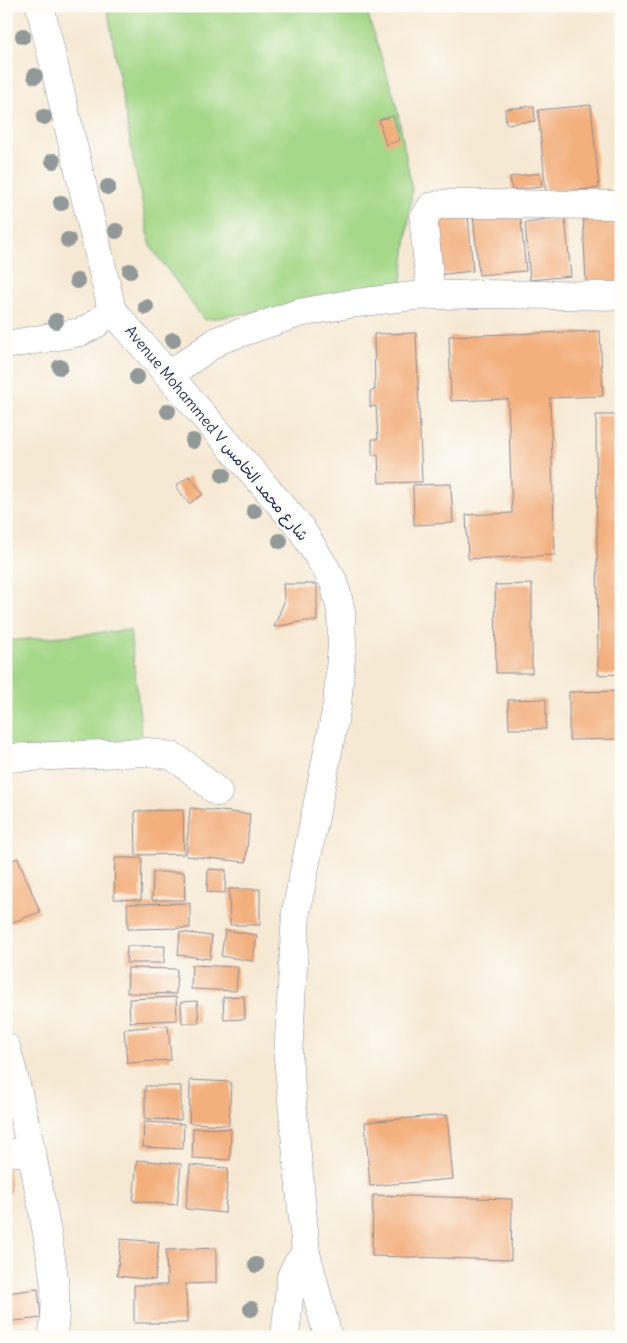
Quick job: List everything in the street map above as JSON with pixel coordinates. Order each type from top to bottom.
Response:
[{"type":"main road","name":"Avenue Mohammed V شارع محمد الخامس","points":[[40,6],[112,310],[300,527],[334,582],[341,611],[342,646],[338,706],[296,912],[288,1057],[306,1253],[328,1337]]},
{"type":"main road","points":[[431,295],[424,219],[431,207],[444,204],[621,205]]},
{"type":"main road","points":[[169,375],[219,340],[299,313],[349,304],[431,295],[621,296]]},
{"type":"main road","points":[[6,346],[81,332],[96,324],[112,310]]},
{"type":"main road","points":[[6,758],[148,752],[172,756],[218,792]]},
{"type":"main road","points":[[6,1046],[19,1152],[55,1280],[52,1337]]},
{"type":"main road","points":[[285,1337],[291,1277],[296,1266],[306,1253]]},
{"type":"green space","points":[[107,6],[365,6],[396,103],[412,190],[401,289],[204,320],[151,247],[133,158]]},
{"type":"green space","points":[[130,630],[143,744],[6,749],[6,641]]},
{"type":"building","points":[[591,105],[599,188],[546,193],[538,110]]},
{"type":"building","points":[[534,106],[535,121],[506,124],[505,109]]},
{"type":"building","points":[[393,116],[400,140],[386,145],[379,120]]},
{"type":"building","points":[[540,173],[542,187],[512,190],[510,177]]},
{"type":"building","points":[[520,211],[526,271],[479,275],[473,215]]},
{"type":"building","points":[[468,215],[473,271],[436,275],[430,219]]},
{"type":"building","points":[[621,216],[621,282],[586,283],[583,217]]},
{"type":"building","points":[[565,218],[571,276],[530,280],[525,223]]},
{"type":"building","points":[[600,331],[603,396],[550,398],[555,555],[468,559],[466,515],[512,513],[508,399],[451,401],[449,336]]},
{"type":"building","points":[[416,333],[422,482],[379,483],[378,455],[372,455],[372,439],[378,439],[376,406],[370,407],[370,391],[375,390],[374,334]]},
{"type":"building","points":[[596,415],[621,415],[621,674],[598,675]]},
{"type":"building","points":[[189,476],[203,494],[189,504],[176,486]]},
{"type":"building","points":[[451,484],[453,523],[414,525],[413,485]]},
{"type":"building","points":[[283,584],[317,584],[317,621],[305,621],[274,627],[284,602]]},
{"type":"building","points":[[532,584],[532,673],[496,673],[495,585]]},
{"type":"building","points":[[621,691],[621,739],[569,740],[569,692]]},
{"type":"building","points":[[546,699],[546,729],[509,729],[508,700]]},
{"type":"building","points":[[190,808],[250,814],[246,862],[186,856]]},
{"type":"building","points":[[183,810],[184,854],[136,855],[135,811]]},
{"type":"building","points":[[6,824],[12,838],[6,841]]},
{"type":"building","points":[[18,858],[40,912],[11,923],[6,912],[6,863]]},
{"type":"building","points":[[115,858],[142,858],[141,900],[114,899]]},
{"type":"building","points":[[208,869],[226,870],[225,893],[207,892]]},
{"type":"building","points":[[153,872],[184,872],[185,900],[152,900]]},
{"type":"building","points":[[229,889],[260,889],[260,925],[230,925]]},
{"type":"building","points":[[190,903],[190,928],[128,929],[127,904]]},
{"type":"building","points":[[225,930],[257,935],[253,961],[221,956]]},
{"type":"building","points":[[180,932],[212,936],[210,959],[178,955]]},
{"type":"building","points":[[127,946],[165,946],[164,963],[126,963]]},
{"type":"building","points":[[192,965],[238,967],[236,991],[191,989]]},
{"type":"building","points":[[128,968],[177,969],[176,994],[127,993]]},
{"type":"building","points":[[244,996],[245,1019],[224,1020],[223,997]]},
{"type":"building","points":[[176,997],[177,1020],[130,1022],[129,999]]},
{"type":"building","points":[[197,1001],[199,1023],[182,1023],[181,1002]]},
{"type":"building","points":[[168,1025],[171,1060],[127,1063],[124,1029]]},
{"type":"building","points":[[190,1080],[231,1082],[229,1125],[189,1123]]},
{"type":"building","points":[[145,1086],[181,1086],[181,1120],[145,1119]]},
{"type":"building","points":[[447,1115],[453,1179],[370,1186],[365,1122]]},
{"type":"building","points":[[144,1122],[184,1124],[183,1149],[143,1147]]},
{"type":"building","points":[[193,1128],[231,1129],[230,1160],[192,1158]]},
{"type":"building","points":[[137,1160],[181,1164],[177,1205],[133,1201]]},
{"type":"building","points":[[190,1165],[228,1168],[225,1213],[186,1209]]},
{"type":"building","points":[[9,1167],[11,1193],[6,1194],[6,1168]]},
{"type":"building","points":[[373,1195],[512,1199],[511,1260],[372,1256]]},
{"type":"building","points":[[121,1239],[159,1242],[155,1280],[117,1276]]},
{"type":"building","points":[[216,1248],[216,1283],[186,1284],[187,1323],[134,1323],[134,1285],[167,1285],[166,1250]]},
{"type":"building","points":[[38,1289],[41,1318],[6,1322],[6,1293]]}]
